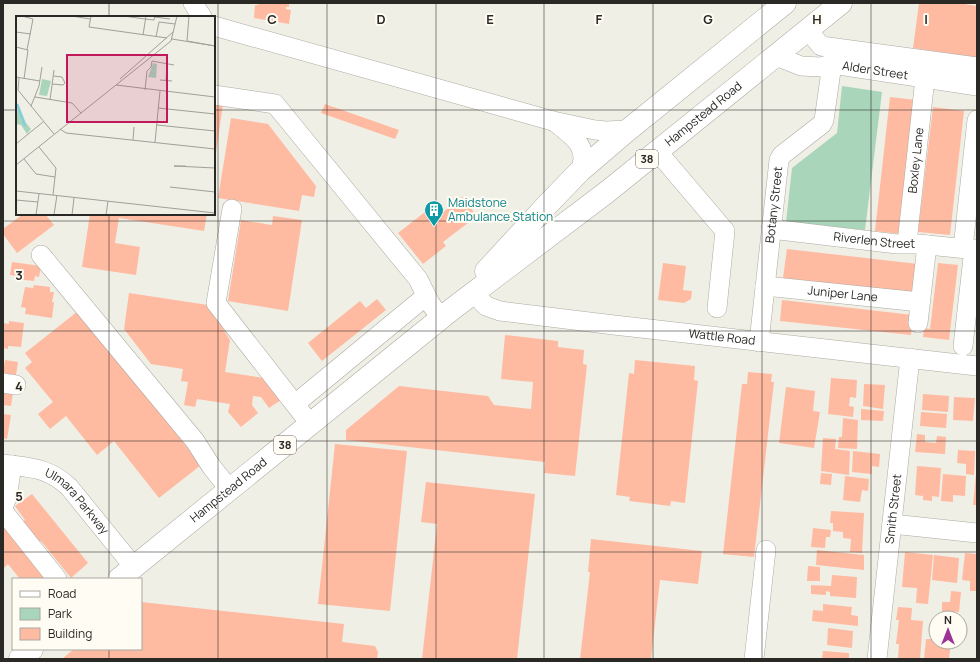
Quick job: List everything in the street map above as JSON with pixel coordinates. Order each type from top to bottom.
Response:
[{"type":"main road","name":"Hampstead Road","points":[[446,314],[579,172],[628,130],[785,3]]},
{"type":"main road","name":"Hampstead Road","points":[[126,573],[311,425],[446,314],[607,192],[841,3]]},
{"type":"main road","points":[[20,659],[31,650]]},
{"type":"street","points":[[193,3],[201,16]]},
{"type":"street","points":[[215,26],[553,121],[594,130],[628,130]]},
{"type":"street","points":[[832,64],[803,55],[799,47],[803,33],[821,46],[977,67]]},
{"type":"street","name":"Alder Street","points":[[776,56],[801,66],[821,67],[832,64],[977,86]]},
{"type":"street","name":"Botany Street","points":[[759,342],[779,160],[782,155],[822,124],[824,120],[832,64]]},
{"type":"street","name":"Boxley Lane","points":[[907,243],[925,78]]},
{"type":"street","points":[[215,95],[275,104],[418,279],[426,296],[446,314]]},
{"type":"street","points":[[963,346],[971,249],[977,120]]},
{"type":"street","points":[[553,121],[572,135],[580,144],[583,161],[579,172]]},
{"type":"street","points":[[657,151],[725,231],[717,308]]},
{"type":"street","points":[[232,209],[216,303],[311,425]]},
{"type":"street","name":"Riverlen Street","points":[[771,229],[897,244],[927,244],[971,249]]},
{"type":"street","points":[[918,324],[927,244]]},
{"type":"street","points":[[41,255],[195,441],[211,466],[230,490]]},
{"type":"street","name":"Juniper Lane","points":[[765,286],[920,302]]},
{"type":"street","name":"Wattle Road","points":[[474,293],[486,306],[500,311],[977,366]]},
{"type":"street","points":[[295,404],[426,296]]},
{"type":"street","name":"Smith Street","points":[[877,659],[910,358]]},
{"type":"street","points":[[3,507],[7,498],[7,464]]},
{"type":"street","name":"Ulmara Parkway","points":[[7,464],[44,470],[61,480],[69,488],[126,573]]},
{"type":"street","points":[[3,511],[56,578]]},
{"type":"street","points":[[892,524],[977,533]]},
{"type":"street","points":[[754,659],[766,550]]},
{"type":"green space","points":[[842,86],[882,92],[865,230],[786,222],[792,168],[837,133]]},
{"type":"building","points":[[259,3],[289,3],[289,7],[286,7],[286,9],[291,10],[289,24],[254,18],[255,5],[258,5]]},
{"type":"building","points":[[919,3],[959,3],[977,6],[977,58],[913,48]]},
{"type":"building","points":[[890,97],[916,100],[901,234],[875,231]]},
{"type":"building","points":[[215,103],[223,104],[215,160]]},
{"type":"building","points":[[325,104],[399,130],[395,139],[321,113]]},
{"type":"building","points":[[933,107],[964,111],[950,235],[918,232]]},
{"type":"building","points":[[231,118],[268,124],[316,186],[314,197],[302,195],[299,211],[218,198]]},
{"type":"building","name":"Maidstone Ambulance Station","points":[[462,197],[477,216],[443,242],[446,246],[423,264],[398,233],[425,212],[432,221]]},
{"type":"building","points":[[22,215],[46,215],[54,225],[17,253],[3,234],[3,229]]},
{"type":"building","points":[[90,215],[207,215],[204,231],[119,218],[115,243],[140,247],[136,275],[82,267]]},
{"type":"building","points":[[273,216],[302,220],[288,311],[228,301],[241,220],[272,225]]},
{"type":"building","points":[[787,249],[918,264],[915,293],[783,278]]},
{"type":"building","points":[[12,262],[41,266],[39,277],[35,276],[34,281],[17,279],[18,276],[10,275]]},
{"type":"building","points":[[663,263],[686,266],[683,290],[692,291],[691,299],[684,303],[658,300]]},
{"type":"building","points":[[938,263],[958,265],[949,340],[923,337],[924,328],[930,329]]},
{"type":"building","points":[[34,285],[50,287],[50,292],[54,292],[52,302],[54,302],[52,318],[25,314],[26,308],[21,307],[25,287],[33,288]]},
{"type":"building","points":[[129,293],[208,305],[230,340],[225,372],[270,379],[284,398],[269,408],[261,397],[253,396],[252,405],[258,413],[241,427],[228,412],[230,404],[197,399],[195,407],[184,405],[188,382],[181,381],[183,369],[151,364],[124,329]]},
{"type":"building","points":[[377,299],[386,310],[322,361],[308,343],[360,301],[366,308]]},
{"type":"building","points":[[782,300],[913,315],[911,335],[780,321]]},
{"type":"building","points":[[78,311],[201,465],[159,498],[114,441],[97,455],[66,416],[50,429],[38,414],[53,402],[25,368],[32,362],[25,353]]},
{"type":"building","points":[[9,321],[24,323],[21,347],[8,346],[8,349],[3,348],[3,323],[9,324]]},
{"type":"building","points":[[505,335],[558,341],[558,347],[584,350],[583,364],[587,365],[575,476],[544,473],[545,462],[346,440],[346,430],[399,386],[488,396],[494,405],[531,409],[533,382],[501,379]]},
{"type":"building","points":[[5,360],[18,362],[16,375],[3,373]]},
{"type":"building","points":[[635,360],[695,366],[694,380],[698,381],[685,503],[671,501],[670,506],[629,501],[630,497],[616,495],[629,373],[634,374]]},
{"type":"building","points":[[748,372],[772,374],[771,382],[774,382],[754,557],[723,554],[742,384],[747,384]]},
{"type":"building","points":[[831,378],[857,380],[856,398],[850,397],[849,406],[854,407],[853,417],[828,414]]},
{"type":"building","points":[[864,384],[885,385],[883,409],[863,406]]},
{"type":"building","points":[[786,387],[815,391],[813,411],[820,412],[814,448],[779,443]]},
{"type":"building","points":[[3,391],[13,392],[11,406],[3,405]]},
{"type":"building","points":[[923,394],[949,396],[948,412],[922,410]]},
{"type":"building","points":[[954,397],[975,398],[973,421],[953,420]]},
{"type":"building","points":[[861,409],[884,411],[883,421],[861,420]]},
{"type":"building","points":[[921,412],[947,414],[946,428],[920,426]]},
{"type":"building","points":[[3,414],[11,415],[7,439],[3,438]]},
{"type":"building","points":[[843,418],[858,420],[857,449],[838,448],[839,437],[842,437]]},
{"type":"building","points":[[917,434],[925,435],[925,442],[936,443],[937,436],[946,437],[945,454],[915,452]]},
{"type":"building","points":[[823,438],[836,439],[835,449],[850,451],[849,475],[821,471]]},
{"type":"building","points":[[335,444],[407,451],[390,611],[318,604]]},
{"type":"building","points":[[958,450],[975,451],[974,475],[966,474],[966,464],[957,463]]},
{"type":"building","points":[[853,451],[880,454],[879,467],[872,466],[872,474],[852,472]]},
{"type":"building","points":[[917,466],[941,468],[939,497],[932,496],[932,501],[923,500],[923,496],[915,495]]},
{"type":"building","points":[[821,473],[832,474],[831,485],[820,484]]},
{"type":"building","points":[[943,474],[966,476],[965,496],[953,495],[953,502],[941,501]]},
{"type":"building","points":[[976,474],[977,505],[973,505]]},
{"type":"building","points":[[845,476],[869,479],[868,491],[862,490],[860,502],[843,500]]},
{"type":"building","points":[[426,482],[535,494],[517,659],[422,659],[437,524],[421,522]]},
{"type":"building","points":[[32,494],[88,563],[71,578],[41,541],[37,544],[19,524],[25,520],[15,506]]},
{"type":"building","points":[[831,511],[864,513],[862,553],[850,552],[851,539],[843,538],[843,532],[833,531],[833,523],[830,523]]},
{"type":"building","points":[[3,519],[49,578],[19,578],[8,564],[4,568]]},
{"type":"building","points":[[813,528],[831,530],[830,537],[826,537],[825,548],[811,547]]},
{"type":"building","points":[[591,539],[702,551],[698,584],[660,580],[651,659],[580,659],[590,572],[588,572]]},
{"type":"building","points":[[817,550],[864,555],[864,570],[816,565]]},
{"type":"building","points":[[905,552],[933,555],[928,604],[916,603],[917,588],[902,587]]},
{"type":"building","points":[[965,553],[977,554],[977,591],[970,591],[970,581],[962,580]]},
{"type":"building","points":[[934,555],[959,558],[957,583],[932,580]]},
{"type":"building","points":[[808,566],[820,567],[820,581],[807,581]]},
{"type":"building","points":[[832,575],[857,577],[856,598],[830,596],[830,592],[826,591],[826,595],[811,594],[811,585],[831,586]]},
{"type":"building","points":[[951,591],[961,592],[959,610],[942,610],[942,602],[950,602]]},
{"type":"building","points":[[142,602],[344,624],[342,642],[375,646],[378,652],[377,659],[62,659],[73,650],[142,650]]},
{"type":"building","points":[[823,604],[852,607],[851,615],[858,616],[858,626],[812,621],[813,610],[823,611]]},
{"type":"building","points":[[898,607],[912,608],[911,620],[923,621],[920,659],[898,658],[899,644],[896,644],[899,620],[896,620]]},
{"type":"building","points":[[828,628],[853,631],[852,648],[827,645]]},
{"type":"building","points":[[926,639],[928,639],[928,650],[950,650],[949,659],[924,659]]},
{"type":"building","points":[[823,651],[849,653],[849,659],[822,659]]},
{"type":"place","name":"Maidstone Ambulance Station","points":[[434,227]]}]
